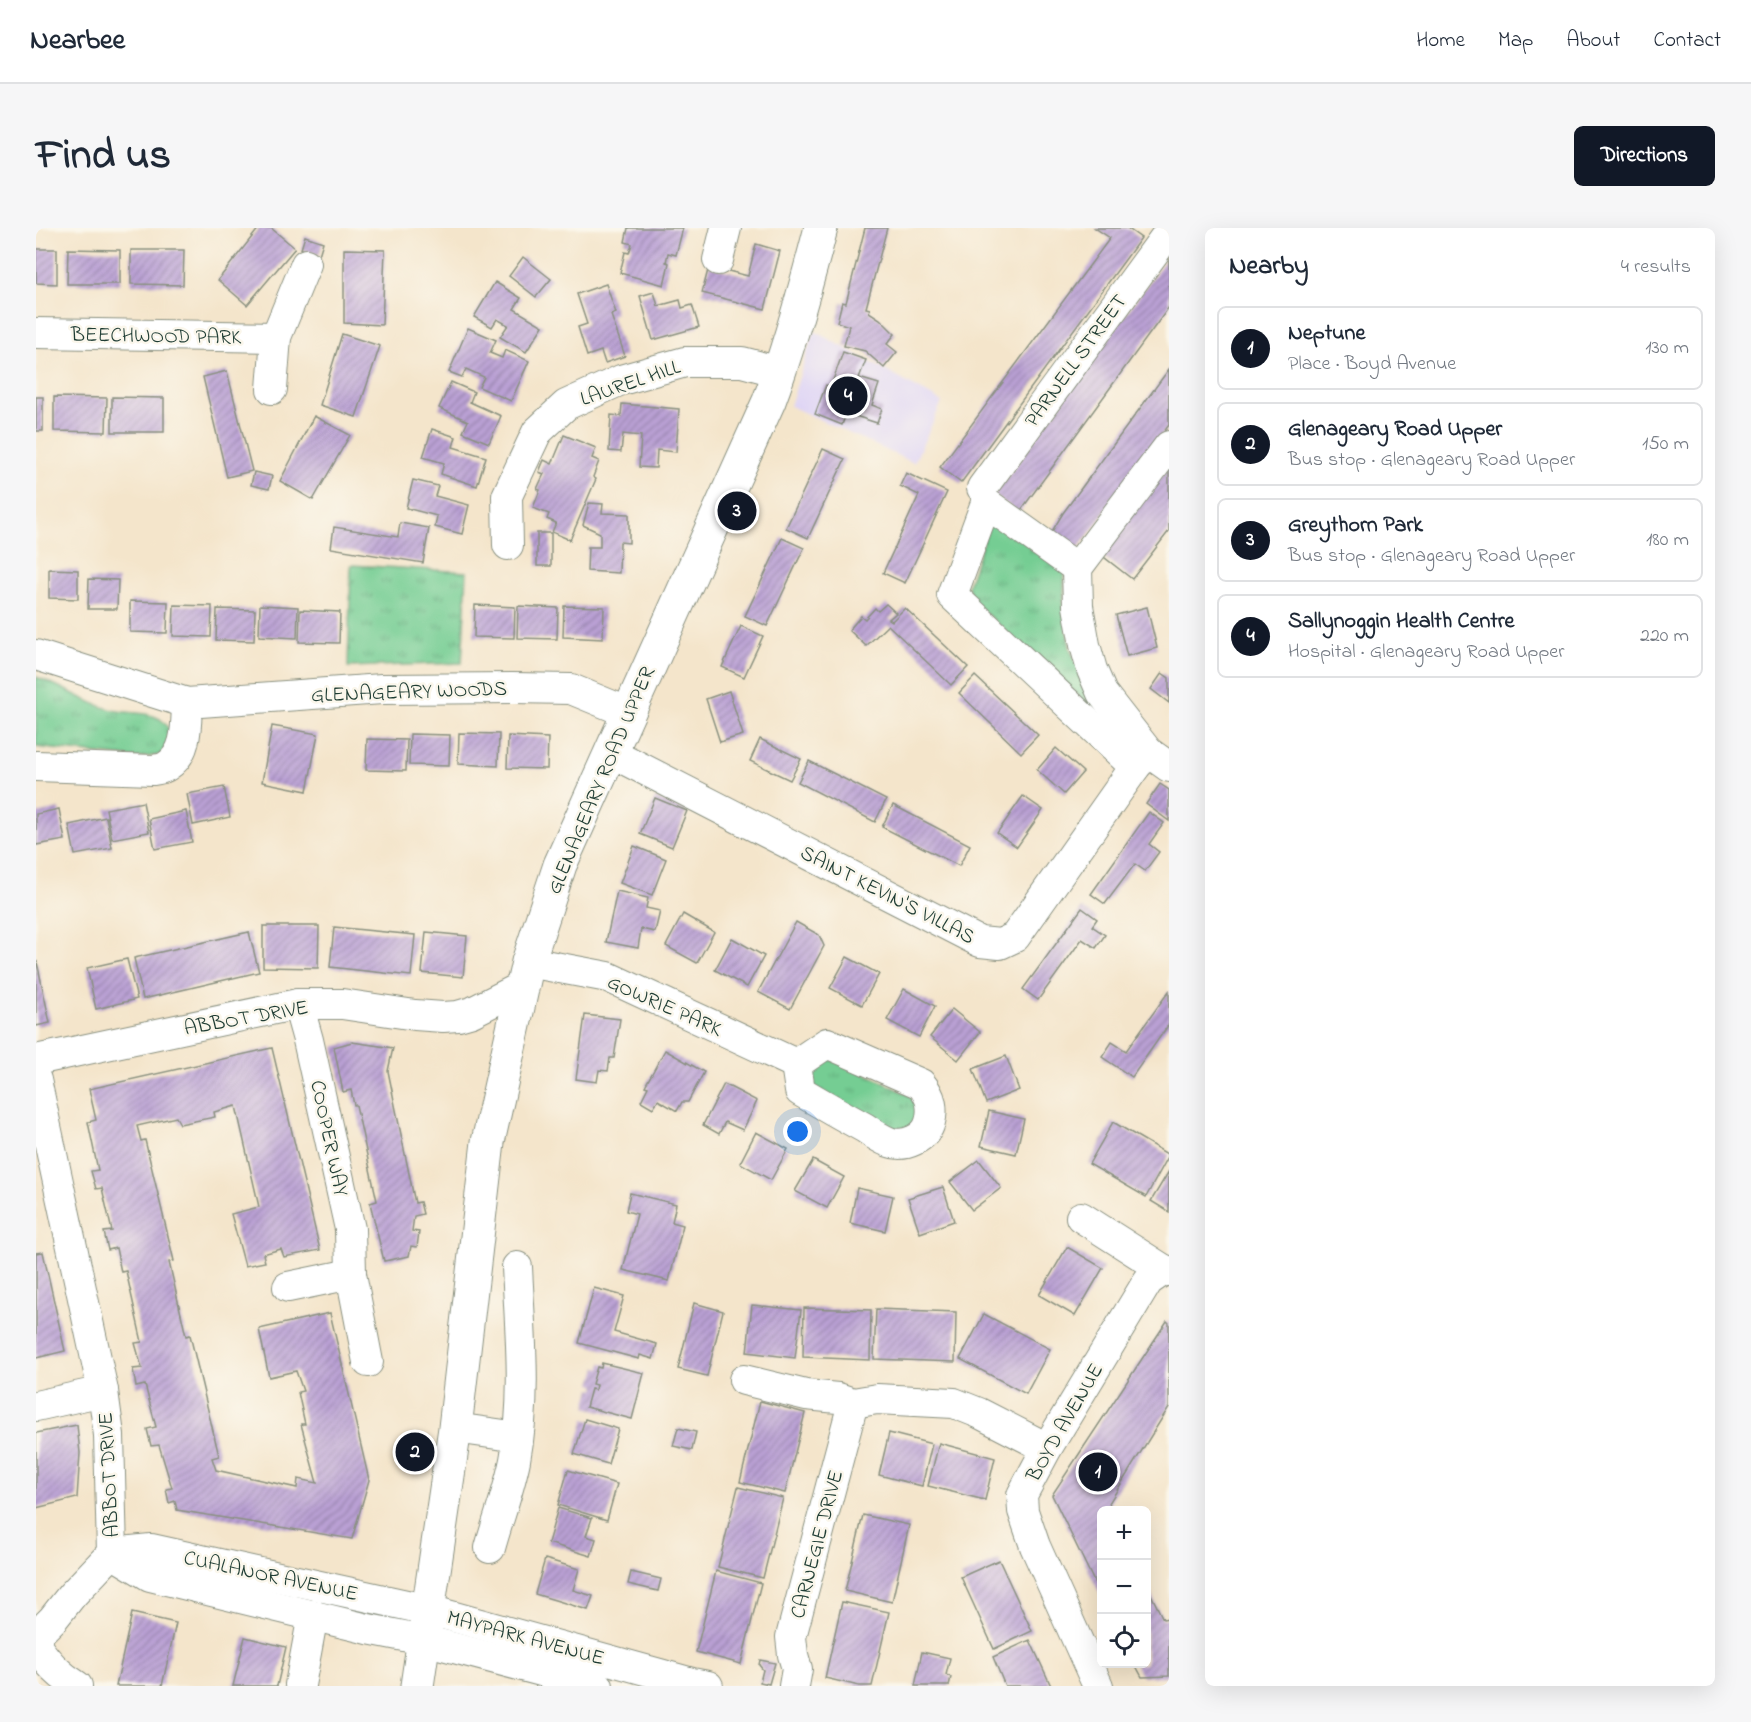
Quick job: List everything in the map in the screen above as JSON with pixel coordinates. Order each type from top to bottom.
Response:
[{"type":"main road","name":"GLENAGEARY ROAD UPPER","points":[[417,1686],[455,1428],[488,1142],[525,974],[560,865],[627,712],[734,480],[780,372],[821,228]]},
{"type":"street","points":[[718,260],[726,228]]},
{"type":"street","points":[[1164,228],[1169,232]]},
{"type":"street","name":"PARNELL STREET","points":[[984,495],[1169,232]]},
{"type":"street","points":[[272,389],[276,337],[306,264]]},
{"type":"street","name":"BEECHWOOD PARK","points":[[36,333],[276,337]]},
{"type":"street","name":"LAUREL HILL","points":[[508,545],[507,496],[537,432],[566,405],[621,380],[685,362],[742,362],[780,372]]},
{"type":"street","points":[[1150,762],[1102,693],[1092,670],[1078,606],[1077,568],[1169,446]]},
{"type":"street","points":[[1077,568],[984,495],[952,595],[1150,762]]},
{"type":"street","name":"GLENAGEARY WOODS","points":[[36,655],[187,703],[382,690],[548,688],[572,689],[627,712]]},
{"type":"street","points":[[36,766],[153,770],[166,767],[175,759],[182,747],[187,703]]},
{"type":"street","name":"SAINT KEVIN'S VILLAS","points":[[610,752],[980,942],[1000,944],[1015,937],[1150,762]]},
{"type":"street","name":"ABBOT DRIVE","points":[[36,1060],[298,1004],[342,1004],[415,1015],[458,1016],[472,1012],[525,974]]},
{"type":"street","name":"GOWRIE PARK","points":[[525,974],[608,977],[796,1064]]},
{"type":"street","name":"COOPER WAY","points":[[298,1004],[350,1229],[351,1274],[368,1362]]},
{"type":"street","name":"ABBOT DRIVE","points":[[36,1080],[103,1391],[109,1435],[112,1553]]},
{"type":"street","name":"BOYD AVENUE","points":[[1081,1217],[1166,1271],[1148,1281],[1047,1448],[1022,1495],[1023,1511],[1035,1546],[1098,1686]]},
{"type":"street","points":[[490,1548],[515,1460],[518,1437],[522,1357],[518,1268]]},
{"type":"street","points":[[288,1287],[351,1274]]},
{"type":"street","points":[[744,1380],[806,1395],[838,1398],[853,1403],[877,1399],[954,1403],[980,1413],[1047,1448]]},
{"type":"street","points":[[36,1406],[103,1391]]},
{"type":"street","name":"CARNEGIE DRIVE","points":[[794,1686],[797,1669],[792,1655],[792,1637],[853,1403]]},
{"type":"street","points":[[455,1428],[518,1437]]},
{"type":"street","name":"CUALANOR AVENUE","points":[[112,1553],[151,1549],[427,1625]]},
{"type":"street","points":[[36,1636],[112,1553]]},
{"type":"street","name":"CUALANOR AVENUE","points":[[112,1553],[150,1576],[313,1616],[427,1625]]},
{"type":"street","name":"CUALANOR AVENUE","points":[[300,1685],[313,1616]]},
{"type":"street","name":"MAYPARK AVENUE","points":[[427,1625],[697,1685]]},
{"type":"street","name":"MAYPARK AVENUE","points":[[427,1625],[598,1686]]},
{"type":"street","points":[[36,1646],[61,1677],[77,1686]]},
{"type":"shaded area","points":[[814,331],[942,402],[914,463],[790,406]]},
{"type":"green space","points":[[991,519],[1065,567],[1063,609],[1070,648],[1087,691],[1119,732],[971,600],[968,585]]},
{"type":"green space","points":[[351,565],[467,572],[462,663],[348,667]]},
{"type":"green space","points":[[36,677],[108,708],[155,716],[166,725],[172,738],[160,755],[137,758],[36,747]]},
{"type":"green space","points":[[822,1059],[838,1060],[907,1094],[917,1106],[918,1122],[899,1134],[816,1094],[811,1071]]},
{"type":"building","points":[[259,228],[271,228],[295,248],[247,305],[218,280]]},
{"type":"building","points":[[628,228],[683,228],[676,255],[668,253],[666,262],[669,263],[664,285],[620,273],[625,252],[629,253],[632,244],[625,242]]},
{"type":"building","points":[[865,228],[887,228],[866,308],[870,309],[869,312],[895,334],[887,344],[897,352],[884,368],[865,351],[844,346],[849,326],[837,322],[842,302],[846,303]]},
{"type":"building","points":[[1095,228],[1127,228],[1141,238],[961,483],[940,467],[1110,238]]},
{"type":"building","points":[[305,236],[323,242],[319,255],[301,249]]},
{"type":"building","points":[[756,244],[780,251],[765,309],[702,293],[709,266],[748,276]]},
{"type":"building","points":[[36,249],[57,249],[57,284],[36,283]]},
{"type":"building","points":[[68,249],[120,250],[120,284],[67,284]]},
{"type":"building","points":[[344,249],[385,250],[382,325],[344,323]]},
{"type":"building","points":[[131,250],[184,250],[183,285],[131,284]]},
{"type":"building","points":[[1169,255],[1169,307],[1019,513],[994,495]]},
{"type":"building","points":[[523,257],[551,279],[536,297],[509,276]]},
{"type":"building","points":[[495,282],[521,298],[514,309],[543,326],[526,352],[500,337],[508,325],[497,319],[492,327],[474,317]]},
{"type":"building","points":[[606,284],[616,313],[611,315],[625,356],[605,363],[601,351],[587,356],[578,327],[587,324],[577,294]]},
{"type":"building","points":[[654,292],[658,306],[680,300],[682,308],[692,305],[699,327],[653,340],[640,296]]},
{"type":"building","points":[[468,328],[496,340],[490,353],[502,358],[505,350],[529,361],[511,401],[479,387],[484,377],[466,369],[462,377],[449,372]]},
{"type":"building","points":[[342,334],[380,346],[356,417],[320,405]]},
{"type":"building","points":[[843,352],[866,360],[859,378],[879,384],[872,405],[882,409],[877,423],[846,413],[842,425],[815,414],[826,385],[831,386]]},
{"type":"building","points":[[1169,369],[1169,425],[1077,550],[1051,533],[1063,513]]},
{"type":"building","points":[[227,371],[252,471],[227,477],[203,377]]},
{"type":"building","points":[[451,382],[474,392],[470,402],[501,416],[489,443],[463,432],[468,421],[439,408]]},
{"type":"building","points":[[36,397],[43,397],[43,431],[36,431]]},
{"type":"building","points":[[54,397],[107,398],[106,432],[54,431]]},
{"type":"building","points":[[112,397],[164,398],[164,432],[112,432]]},
{"type":"building","points":[[622,404],[679,409],[676,452],[657,450],[656,468],[639,467],[641,436],[623,434],[621,452],[609,451],[611,415],[621,416]]},
{"type":"building","points":[[314,416],[350,435],[313,500],[280,481]]},
{"type":"building","points":[[432,429],[456,437],[453,447],[486,457],[477,486],[441,474],[444,463],[423,457]]},
{"type":"building","points":[[564,435],[596,448],[592,458],[599,461],[593,477],[596,479],[570,540],[552,532],[556,523],[547,519],[549,514],[533,508],[540,490],[537,489],[544,474],[539,472],[544,460],[552,464]]},
{"type":"building","points":[[823,449],[845,459],[808,538],[786,528]]},
{"type":"building","points":[[1169,466],[1169,531],[1132,579],[1100,554]]},
{"type":"building","points":[[254,472],[272,476],[269,489],[251,485]]},
{"type":"building","points":[[906,473],[947,492],[905,583],[883,573],[919,495],[900,486]]},
{"type":"building","points":[[413,480],[438,486],[435,496],[469,505],[462,534],[435,527],[437,516],[406,508]]},
{"type":"building","points":[[589,503],[603,504],[602,513],[629,514],[629,543],[620,542],[619,573],[587,571],[588,547],[600,547],[600,533],[583,525]]},
{"type":"building","points":[[400,523],[429,528],[423,563],[331,548],[334,527],[398,537]]},
{"type":"building","points":[[537,533],[551,533],[551,566],[537,566]]},
{"type":"building","points":[[782,538],[804,548],[767,626],[745,616]]},
{"type":"building","points":[[49,569],[78,570],[78,599],[49,598]]},
{"type":"building","points":[[89,579],[118,580],[117,609],[88,609]]},
{"type":"building","points":[[130,601],[168,602],[167,633],[130,632]]},
{"type":"building","points":[[886,604],[896,613],[889,619],[892,621],[905,608],[968,667],[951,685],[888,625],[866,646],[849,630],[861,616],[865,619],[875,608],[878,611]]},
{"type":"building","points":[[174,605],[212,606],[211,637],[173,636]]},
{"type":"building","points":[[260,605],[298,607],[297,638],[259,636]]},
{"type":"building","points":[[475,605],[515,607],[514,638],[474,637]]},
{"type":"building","points":[[518,606],[558,608],[557,639],[517,638]]},
{"type":"building","points":[[564,606],[604,607],[603,639],[563,637]]},
{"type":"building","points":[[1147,607],[1157,648],[1127,656],[1116,615]]},
{"type":"building","points":[[217,609],[255,610],[254,641],[216,640]]},
{"type":"building","points":[[300,610],[340,612],[339,643],[299,642]]},
{"type":"building","points":[[741,626],[763,636],[744,677],[722,667]]},
{"type":"building","points":[[1162,673],[1169,678],[1169,703],[1151,689]]},
{"type":"building","points":[[975,676],[1038,735],[1021,753],[959,693]]},
{"type":"building","points":[[729,691],[743,735],[720,742],[706,699]]},
{"type":"building","points":[[272,726],[318,734],[307,791],[262,782]]},
{"type":"building","points":[[459,733],[499,734],[498,766],[458,764]]},
{"type":"building","points":[[410,734],[450,735],[449,766],[409,765]]},
{"type":"building","points":[[508,736],[548,738],[547,769],[507,768]]},
{"type":"building","points":[[367,739],[407,740],[406,771],[366,770]]},
{"type":"building","points":[[760,739],[801,759],[790,780],[750,761]]},
{"type":"building","points":[[1056,748],[1083,772],[1064,794],[1037,770]]},
{"type":"building","points":[[809,761],[886,800],[875,822],[798,782]]},
{"type":"building","points":[[1160,784],[1169,790],[1169,821],[1146,804]]},
{"type":"building","points":[[224,787],[230,817],[193,825],[187,794]]},
{"type":"building","points":[[1023,796],[1043,810],[1017,847],[997,833]]},
{"type":"building","points":[[655,798],[687,811],[672,847],[640,834]]},
{"type":"building","points":[[143,802],[149,832],[112,839],[106,809]]},
{"type":"building","points":[[893,805],[970,845],[959,866],[882,827]]},
{"type":"building","points":[[59,809],[65,840],[36,845],[36,814]]},
{"type":"building","points":[[186,811],[192,842],[155,849],[149,819]]},
{"type":"building","points":[[1149,812],[1164,823],[1149,844],[1159,852],[1145,871],[1135,864],[1105,904],[1091,894]]},
{"type":"building","points":[[106,817],[112,848],[75,855],[69,825]]},
{"type":"building","points":[[634,846],[666,859],[652,895],[620,883]]},
{"type":"building","points":[[617,891],[648,898],[646,908],[660,911],[655,932],[641,929],[638,948],[606,942]]},
{"type":"building","points":[[1082,908],[1097,919],[1092,926],[1105,935],[1096,948],[1082,939],[1038,1000],[1023,989]]},
{"type":"building","points":[[683,914],[714,932],[697,963],[666,946]]},
{"type":"building","points":[[796,922],[819,935],[824,946],[790,1009],[758,992]]},
{"type":"building","points":[[263,926],[319,926],[318,968],[263,967]]},
{"type":"building","points":[[334,927],[415,935],[411,976],[330,967]]},
{"type":"building","points":[[249,932],[259,972],[143,999],[134,958]]},
{"type":"building","points":[[426,932],[467,936],[463,977],[422,973]]},
{"type":"building","points":[[732,938],[764,956],[747,987],[715,970]]},
{"type":"building","points":[[847,957],[879,974],[862,1005],[830,988]]},
{"type":"building","points":[[127,959],[137,999],[96,1009],[87,968]]},
{"type":"building","points":[[36,963],[50,1023],[36,1026]]},
{"type":"building","points":[[904,989],[935,1006],[919,1037],[887,1020]]},
{"type":"building","points":[[1169,991],[1169,1024],[1132,1077],[1102,1057],[1112,1042],[1126,1051]]},
{"type":"building","points":[[952,1009],[980,1032],[958,1060],[930,1037]]},
{"type":"building","points":[[585,1015],[620,1019],[614,1058],[610,1058],[608,1071],[599,1070],[597,1082],[576,1079]]},
{"type":"building","points":[[352,1042],[393,1048],[388,1071],[415,1203],[420,1202],[423,1214],[414,1216],[412,1231],[419,1232],[417,1247],[411,1246],[409,1256],[384,1261],[370,1203],[377,1201],[356,1105],[354,1105],[351,1090],[343,1092],[334,1047]]},
{"type":"building","points":[[272,1048],[320,1250],[284,1257],[281,1249],[263,1254],[265,1262],[245,1266],[231,1214],[259,1207],[236,1106],[214,1112],[215,1117],[180,1124],[176,1117],[137,1126],[141,1141],[145,1140],[174,1261],[169,1262],[186,1336],[190,1335],[219,1456],[212,1458],[216,1470],[297,1488],[298,1479],[317,1483],[301,1424],[305,1424],[298,1392],[303,1391],[296,1371],[269,1377],[259,1329],[330,1313],[369,1480],[352,1539],[177,1510],[175,1501],[169,1503],[166,1489],[172,1488],[159,1445],[151,1446],[147,1429],[156,1427],[145,1385],[136,1387],[133,1369],[142,1368],[135,1343],[142,1342],[126,1271],[121,1272],[116,1248],[108,1250],[104,1232],[112,1231],[102,1188],[96,1189],[91,1171],[98,1170],[88,1122],[96,1120],[89,1089]]},
{"type":"building","points":[[665,1050],[704,1072],[688,1102],[682,1102],[677,1111],[658,1100],[653,1108],[641,1101],[648,1087],[645,1086]]},
{"type":"building","points":[[1006,1056],[1019,1090],[986,1103],[973,1069]]},
{"type":"building","points":[[724,1084],[757,1101],[743,1130],[725,1122],[719,1134],[703,1125]]},
{"type":"building","points":[[989,1111],[1024,1119],[1016,1154],[981,1146]]},
{"type":"building","points":[[1113,1122],[1169,1155],[1146,1197],[1089,1164]]},
{"type":"building","points":[[756,1132],[788,1149],[771,1180],[740,1163]]},
{"type":"building","points":[[813,1160],[844,1177],[827,1208],[795,1191]]},
{"type":"building","points":[[979,1160],[1001,1188],[972,1210],[950,1182]]},
{"type":"building","points":[[1169,1171],[1169,1212],[1151,1201]]},
{"type":"building","points":[[943,1187],[954,1221],[920,1233],[908,1198]]},
{"type":"building","points":[[857,1188],[893,1196],[885,1231],[850,1223]]},
{"type":"building","points":[[630,1193],[676,1204],[672,1222],[683,1225],[669,1281],[623,1270],[637,1214],[626,1211]]},
{"type":"building","points":[[1067,1247],[1103,1268],[1075,1316],[1039,1295]]},
{"type":"building","points":[[43,1252],[65,1351],[36,1358],[36,1253]]},
{"type":"building","points":[[594,1288],[624,1296],[614,1332],[657,1344],[653,1359],[640,1355],[639,1359],[579,1343]]},
{"type":"building","points":[[694,1303],[723,1311],[707,1376],[678,1369]]},
{"type":"building","points":[[752,1305],[801,1310],[795,1358],[747,1352]]},
{"type":"building","points":[[804,1308],[871,1310],[870,1360],[803,1357]]},
{"type":"building","points":[[876,1309],[956,1312],[955,1362],[874,1359]]},
{"type":"building","points":[[984,1314],[1050,1349],[1026,1394],[960,1359]]},
{"type":"building","points":[[1167,1321],[1169,1323],[1169,1407],[1109,1503],[1110,1506],[1097,1506],[1097,1588],[1052,1495]]},
{"type":"building","points":[[602,1363],[644,1373],[632,1419],[586,1407],[591,1389],[595,1390],[596,1385],[592,1384],[597,1367],[601,1368]]},
{"type":"building","points":[[760,1401],[805,1413],[785,1493],[740,1482]]},
{"type":"building","points":[[585,1419],[618,1429],[608,1464],[574,1454]]},
{"type":"building","points":[[77,1425],[80,1453],[77,1498],[36,1508],[36,1433]]},
{"type":"building","points":[[678,1428],[696,1432],[692,1450],[673,1446]]},
{"type":"building","points":[[889,1433],[932,1444],[922,1486],[879,1475]]},
{"type":"building","points":[[939,1443],[995,1458],[985,1500],[928,1486]]},
{"type":"building","points":[[568,1470],[617,1484],[607,1520],[558,1505]]},
{"type":"building","points":[[738,1487],[783,1498],[763,1578],[718,1567]]},
{"type":"building","points":[[558,1508],[592,1518],[586,1536],[596,1539],[591,1556],[548,1543]]},
{"type":"building","points":[[863,1515],[909,1525],[892,1602],[845,1591]]},
{"type":"building","points":[[545,1559],[579,1569],[573,1590],[593,1596],[588,1610],[535,1594]]},
{"type":"building","points":[[999,1560],[1032,1631],[994,1649],[961,1577]]},
{"type":"building","points":[[716,1571],[761,1583],[741,1664],[696,1652]]},
{"type":"building","points":[[631,1572],[661,1579],[658,1591],[628,1584]]},
{"type":"building","points":[[1151,1594],[1163,1619],[1169,1618],[1169,1676],[1142,1677],[1137,1668],[1151,1668]]},
{"type":"building","points":[[842,1602],[889,1612],[872,1686],[859,1686],[825,1678]]},
{"type":"building","points":[[132,1613],[176,1623],[162,1686],[116,1686]]},
{"type":"building","points":[[245,1637],[286,1647],[277,1686],[233,1686]]},
{"type":"building","points":[[1030,1640],[1051,1686],[1005,1686],[993,1657]]},
{"type":"building","points":[[922,1652],[950,1658],[946,1675],[951,1677],[949,1686],[915,1686]]},
{"type":"building","points":[[760,1660],[775,1663],[769,1684],[760,1682],[763,1670],[759,1665]]},
{"type":"place","name":"Sallynoggin Health Centre","points":[[848,396]]},
{"type":"place","name":"Greythorn Park","points":[[737,511]]},
{"type":"place","name":"Glenageary Road Upper","points":[[415,1452]]},
{"type":"place","name":"Neptune","points":[[1098,1472]]}]
